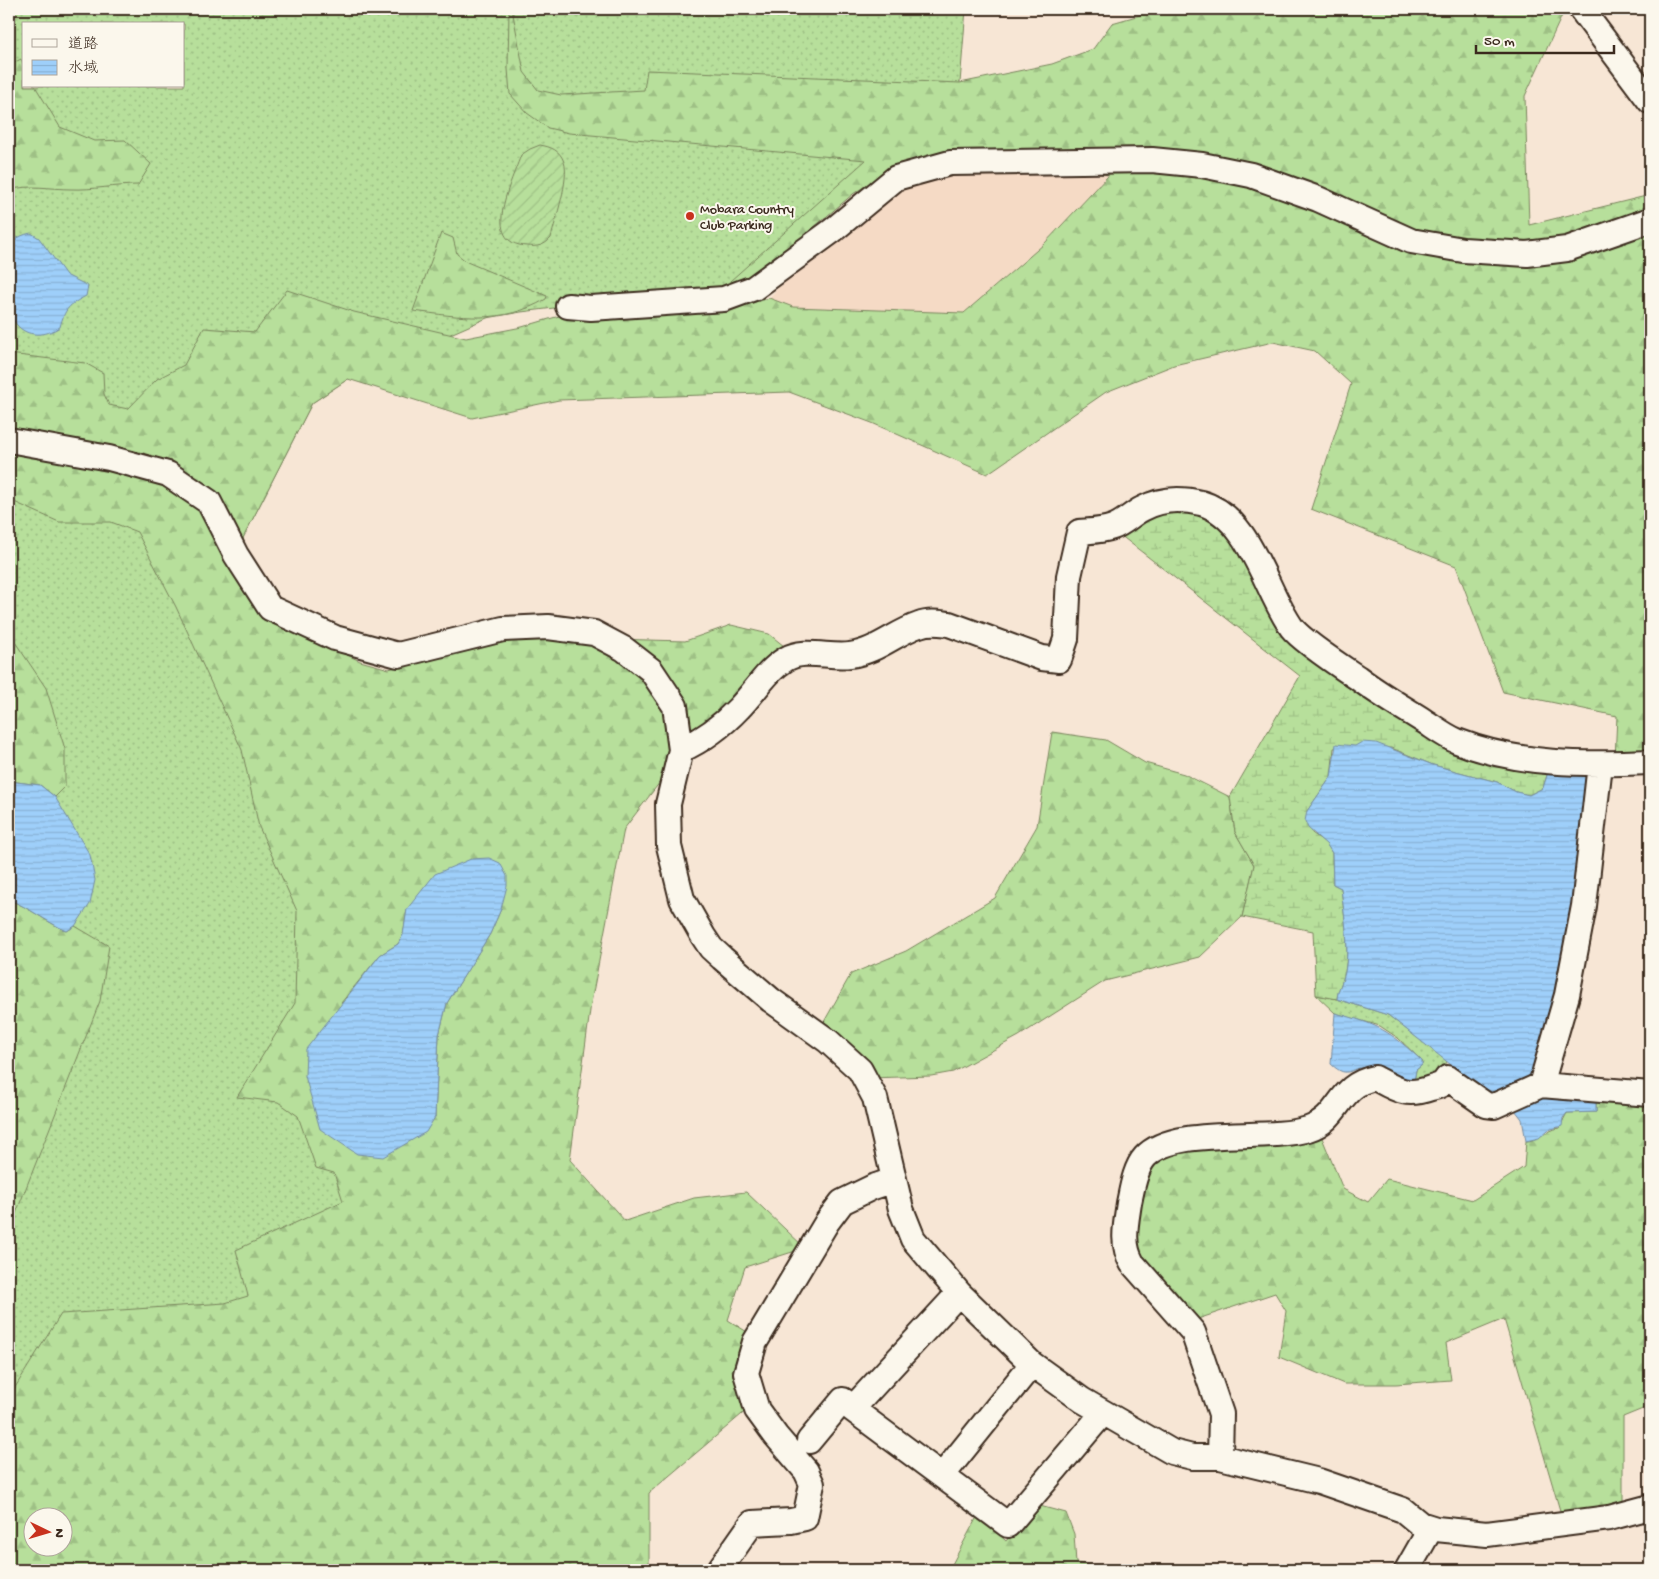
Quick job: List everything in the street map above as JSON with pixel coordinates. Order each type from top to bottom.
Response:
[{"type":"street","points":[[1581,9],[1650,101]]},
{"type":"street","points":[[568,306],[591,308],[724,299],[754,288],[832,231],[896,178],[950,162],[1142,160],[1202,165],[1251,175],[1318,199],[1411,241],[1463,250],[1527,254],[1567,249],[1650,220]]},
{"type":"street","points":[[9,440],[101,457],[168,474],[209,502],[236,555],[270,608],[335,638],[398,654],[503,629],[548,627],[594,633],[624,649],[652,670],[675,706],[681,750],[671,783],[667,824],[669,846],[682,899],[711,948],[771,1000],[828,1041],[860,1070],[874,1098],[901,1208],[913,1239],[959,1294],[1032,1364],[1103,1414],[1172,1452],[1192,1457],[1220,1457],[1327,1484],[1403,1510],[1420,1524],[1431,1528],[1487,1534],[1609,1518],[1650,1507]]},
{"type":"street","points":[[681,750],[699,742],[717,728],[739,708],[769,673],[785,659],[795,655],[810,654],[850,655],[882,645],[919,624],[949,624],[1042,658],[1059,660],[1066,639],[1069,576],[1079,532],[1097,531],[1114,526],[1142,509],[1162,501],[1174,500],[1214,508],[1227,518],[1255,555],[1292,628],[1345,670],[1390,701],[1455,740],[1507,757],[1600,764],[1650,762]]},
{"type":"street","points":[[1541,1085],[1567,995],[1582,915],[1600,764]]},
{"type":"street","points":[[1220,1457],[1220,1414],[1193,1332],[1132,1262],[1126,1252],[1127,1219],[1133,1186],[1144,1158],[1164,1145],[1179,1140],[1255,1136],[1308,1130],[1321,1123],[1337,1107],[1350,1088],[1361,1080],[1375,1078],[1401,1092],[1418,1093],[1443,1084],[1447,1078],[1486,1105],[1494,1106],[1541,1085],[1650,1094]]},
{"type":"street","points":[[719,1570],[752,1523],[791,1521],[805,1518],[811,1497],[812,1484],[806,1471],[757,1410],[746,1374],[755,1342],[827,1222],[842,1202],[873,1187],[894,1180]]},
{"type":"street","points":[[852,1409],[959,1294]]},
{"type":"street","points":[[950,1466],[1032,1364]]},
{"type":"street","points":[[809,1441],[843,1400],[852,1409],[1008,1525],[1103,1414]]},
{"type":"street","points":[[1407,1570],[1431,1528]]},
{"type":"shaded area","points":[[1028,171],[1110,174],[1044,244],[964,313],[793,307],[769,298],[794,270],[885,194],[941,173]]},
{"type":"green space","points":[[9,9],[966,9],[960,83],[728,287],[521,312],[487,318],[348,379],[312,403],[243,538],[260,613],[444,1138],[43,1506],[22,1506],[22,1536],[9,1562]]},
{"type":"green space","points":[[509,9],[512,9],[524,72],[538,90],[561,95],[644,90],[647,70],[960,83],[1052,64],[1093,49],[1112,23],[1161,9],[1565,9],[1525,96],[1529,225],[1650,195],[1650,757],[1615,759],[1617,716],[1503,692],[1456,566],[1311,509],[1351,384],[1315,351],[1273,342],[1174,365],[1106,392],[987,474],[872,423],[789,392],[559,400],[472,418],[348,379],[312,403],[243,538],[260,613],[360,661],[389,669],[503,636],[685,641],[731,625],[769,634],[789,650],[693,739],[624,829],[591,1003],[570,1160],[625,1221],[694,1198],[746,1192],[805,1248],[745,1267],[728,1320],[752,1335],[748,1409],[649,1493],[649,1570],[9,1570],[9,1397],[61,1314],[225,1303],[248,1296],[236,1250],[343,1201],[334,1173],[316,1168],[298,1116],[278,1102],[237,1097],[295,1003],[297,911],[259,827],[242,750],[176,607],[137,532],[111,522],[59,522],[12,501],[9,502],[9,354],[85,363],[103,373],[104,394],[109,405],[128,409],[157,379],[184,365],[204,328],[255,332],[287,290],[354,312],[466,338],[522,327],[566,314],[717,313],[769,298],[793,307],[964,313],[1044,244],[1109,175],[957,154],[931,155],[877,178],[853,194],[761,272],[728,287],[730,281],[866,160],[569,133],[548,128],[527,113],[510,94],[508,69]],"holes":[[[407,909],[501,909],[490,934],[447,1003],[439,1035],[435,1117],[341,1003],[380,955],[398,944],[403,935]]]},
{"type":"green space","points":[[21,59],[22,88],[36,88],[60,127],[94,141],[125,140],[151,164],[138,185],[79,189],[25,187],[9,190],[9,65]]},
{"type":"green space","points":[[540,145],[558,152],[564,162],[565,178],[551,238],[546,243],[540,245],[527,246],[513,242],[505,234],[502,222],[503,208],[521,155]]},
{"type":"green space","points":[[441,233],[453,238],[457,254],[467,262],[547,296],[546,299],[513,313],[497,316],[465,317],[413,311]]},
{"type":"green space","points":[[1167,504],[1213,512],[1277,610],[1425,731],[1549,769],[1543,788],[1529,795],[1516,792],[1497,782],[1433,765],[1391,748],[1334,748],[1331,777],[1307,811],[1312,833],[1327,844],[1332,853],[1333,884],[1341,888],[1347,952],[1345,972],[1337,999],[1316,995],[1313,931],[1242,917],[1254,865],[1235,832],[1230,797],[1300,676],[1115,531]]},
{"type":"green space","points":[[9,633],[46,688],[65,749],[65,787],[55,797],[40,785],[9,781]]},
{"type":"green space","points":[[1052,732],[1106,740],[1145,763],[1184,774],[1230,797],[1235,832],[1254,865],[1242,917],[1200,957],[1105,981],[1019,1036],[953,1072],[931,1076],[869,1078],[820,1029],[851,974],[906,951],[995,898],[1037,826]]},
{"type":"green space","points":[[9,900],[67,931],[75,926],[109,946],[100,1001],[9,1231]]},
{"type":"green space","points":[[1316,995],[1337,999],[1388,1015],[1447,1061],[1442,1073],[1413,1087],[1416,1070],[1422,1065],[1422,1061],[1398,1038],[1380,1026],[1335,1013]]},
{"type":"green space","points":[[1596,1095],[1650,1100],[1650,1406],[1623,1417],[1623,1510],[1561,1514],[1504,1319],[1446,1343],[1451,1380],[1396,1384],[1344,1384],[1279,1357],[1286,1311],[1275,1293],[1189,1322],[1136,1260],[1138,1185],[1163,1149],[1318,1128],[1343,1189],[1368,1202],[1387,1179],[1473,1200],[1524,1167],[1526,1141],[1533,1140],[1559,1128],[1567,1113],[1596,1112]]},
{"type":"green space","points":[[1036,1505],[1066,1513],[1074,1534],[1076,1563],[1117,1570],[949,1570],[978,1515],[1006,1541]]},
{"type":"water","points":[[31,233],[39,238],[66,275],[88,286],[86,296],[75,302],[66,311],[60,327],[49,333],[28,333],[14,321],[11,312],[14,288],[9,270],[8,253],[14,241],[21,236]]},
{"type":"water","points":[[1362,742],[1376,743],[1433,765],[1497,782],[1516,792],[1529,795],[1543,788],[1549,769],[1586,773],[1576,896],[1546,1028],[1532,1071],[1527,1078],[1497,1095],[1489,1095],[1388,1015],[1337,999],[1345,972],[1347,952],[1341,888],[1333,884],[1332,853],[1327,845],[1308,828],[1305,821],[1307,811],[1331,777],[1336,744],[1355,746]]},
{"type":"water","points":[[9,781],[40,785],[55,797],[90,855],[95,880],[90,904],[75,926],[67,931],[9,900]]},
{"type":"water","points":[[489,858],[500,863],[507,876],[507,886],[501,909],[490,934],[447,1003],[439,1035],[435,1117],[426,1132],[383,1157],[357,1154],[320,1129],[305,1076],[306,1049],[380,955],[398,944],[403,935],[407,909],[435,874],[471,859]]},
{"type":"water","points":[[1335,1013],[1383,1030],[1401,1042],[1422,1061],[1422,1065],[1416,1070],[1413,1087],[1375,1069],[1364,1067],[1342,1072],[1331,1064]]},
{"type":"water","points":[[1543,1094],[1596,1099],[1596,1112],[1567,1113],[1563,1118],[1562,1126],[1548,1130],[1539,1138],[1526,1141],[1522,1119],[1512,1106]]},
{"type":"place","name":"Mobara Country Club Parking","points":[[690,216]]}]
